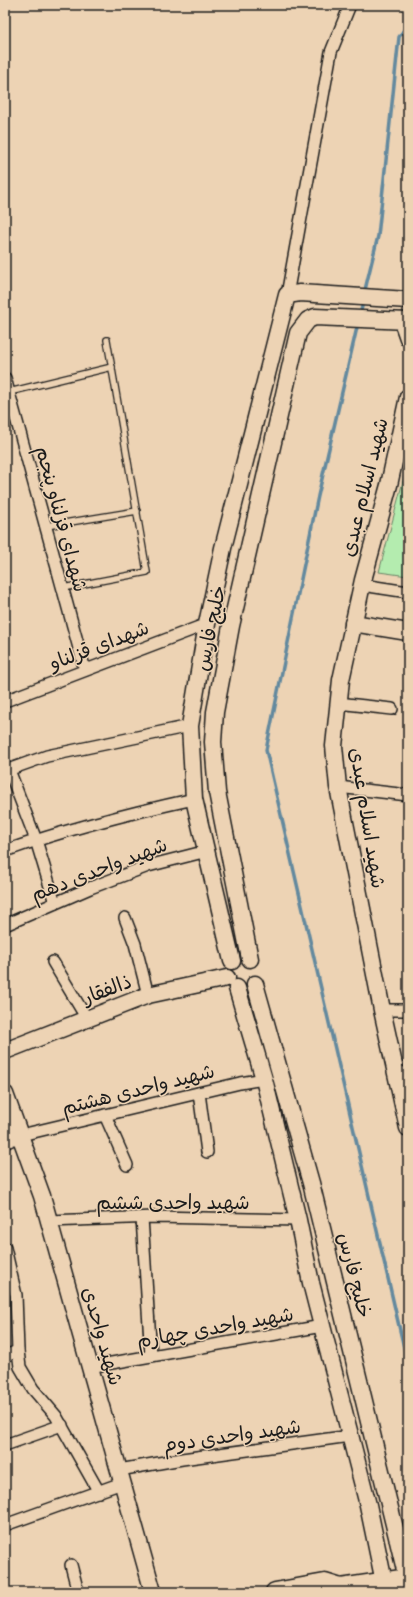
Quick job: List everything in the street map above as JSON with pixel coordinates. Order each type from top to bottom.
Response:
[{"type":"main road","points":[[232,961],[194,799],[190,726],[207,624],[223,548],[287,295],[294,293],[402,300]]},
{"type":"main road","name":"خلیج فارس","points":[[250,959],[217,792],[213,742],[215,712],[231,626],[291,360],[298,332],[308,320],[315,317],[403,320]]},
{"type":"main road","points":[[403,320],[408,338]]},
{"type":"main road","points":[[272,356],[291,360]]},
{"type":"main road","name":"شهید اسلام عبدی","points":[[407,1120],[402,1071],[382,1010],[338,787],[334,746],[341,680],[353,623],[389,485],[408,397]]},
{"type":"main road","points":[[353,623],[408,632]]},
{"type":"main road","points":[[232,983],[247,989],[255,984],[258,970],[250,959],[241,957],[232,961],[227,969],[264,1079],[322,1326],[386,1587]]},
{"type":"main road","name":"ذالفقار","points":[[5,1051],[148,996],[232,983]]},
{"type":"main road","name":"خلیج فارس","points":[[255,984],[312,1191],[408,1580]]},
{"type":"main road","name":"شهید واحدی","points":[[5,1094],[21,1135],[49,1221],[153,1592]]},
{"type":"main road","points":[[275,1592],[326,1584],[339,1590],[386,1587],[408,1580]]},
{"type":"street","points":[[287,295],[331,52],[350,5]]},
{"type":"street","name":"شهدای قزلناو پنجم","points":[[5,378],[85,670]]},
{"type":"street","points":[[362,585],[408,592]]},
{"type":"street","name":"شهدای قزلناو","points":[[5,701],[207,624]]},
{"type":"street","points":[[338,703],[392,710]]},
{"type":"street","points":[[55,903],[36,840],[6,770],[47,756],[190,726]]},
{"type":"street","points":[[338,787],[408,794]]},
{"type":"street","points":[[5,851],[36,840],[124,815],[194,799]]},
{"type":"street","name":"شهید واحدی دهم","points":[[5,925],[55,903],[148,866],[207,851]]},
{"type":"street","points":[[125,918],[135,944],[148,996]]},
{"type":"street","points":[[53,962],[87,1019]]},
{"type":"street","points":[[382,1010],[408,1010]]},
{"type":"street","name":"شهید واحدی هشتم","points":[[5,1143],[21,1135],[264,1079]]},
{"type":"street","points":[[199,1093],[207,1152]]},
{"type":"street","points":[[105,1115],[127,1165]]},
{"type":"street","points":[[142,1218],[151,1356]]},
{"type":"street","name":"شهید واحدی ششم","points":[[49,1221],[142,1218],[298,1220]]},
{"type":"street","points":[[5,1248],[7,1270],[16,1295],[20,1367],[33,1389],[56,1416],[99,1492]]},
{"type":"street","name":"شهید واحدی چهارم","points":[[90,1366],[322,1326]]},
{"type":"street","points":[[5,1356],[18,1351]]},
{"type":"street","points":[[5,1445],[62,1426]]},
{"type":"street","name":"شهید واحدی دوم","points":[[5,1525],[99,1492],[120,1477],[182,1459],[350,1436]]},
{"type":"street","points":[[71,1565],[78,1592]]},
{"type":"lane","points":[[62,588],[146,572],[137,511],[107,340]]},
{"type":"lane","points":[[9,392],[112,367]]},
{"type":"lane","points":[[46,526],[137,511]]},
{"type":"green space","points":[[408,462],[408,576],[379,572]]},
{"type":"waterway","points":[[364,294],[378,236],[399,37],[408,24]]},
{"type":"waterway","points":[[360,315],[363,302]]},
{"type":"waterway","points":[[358,323],[318,496],[266,750],[408,1365]]}]
